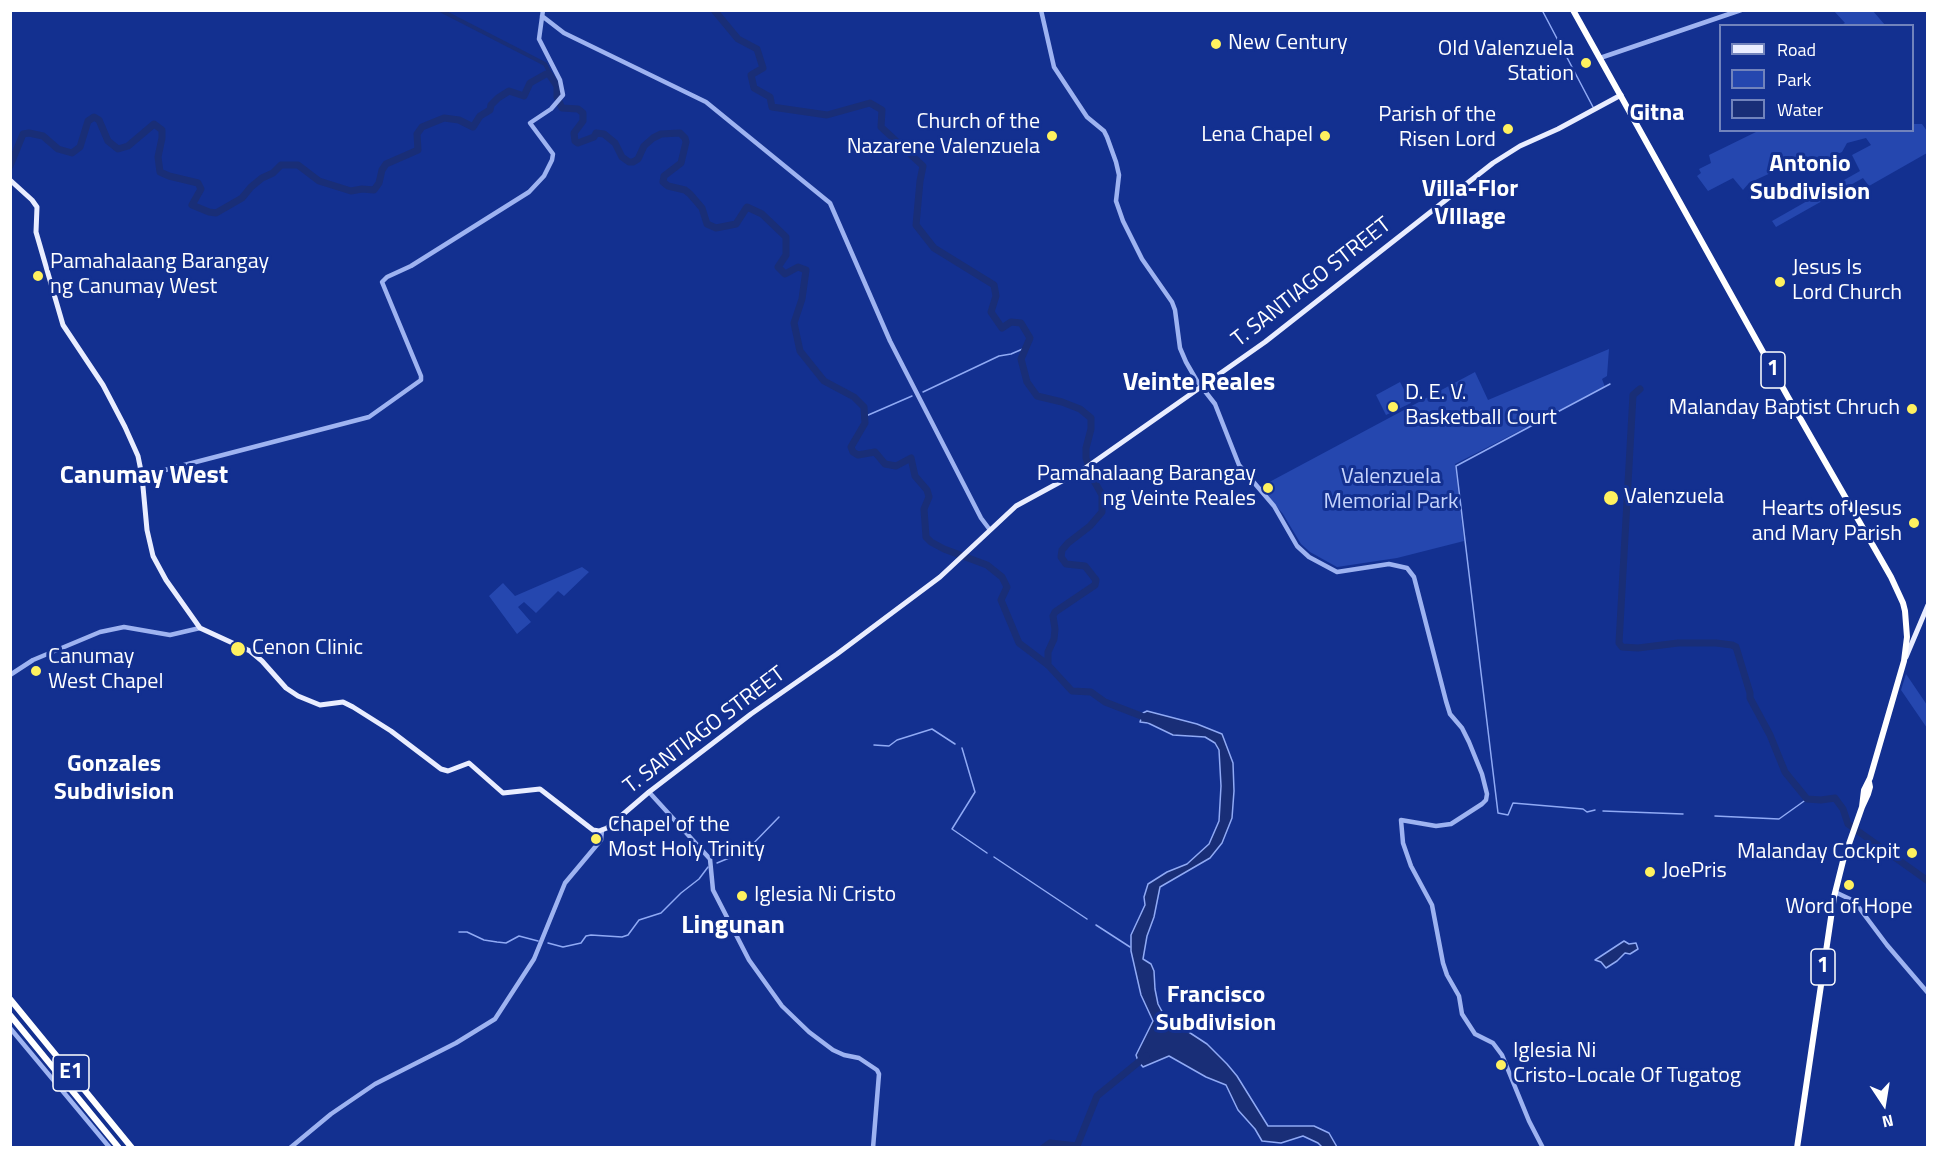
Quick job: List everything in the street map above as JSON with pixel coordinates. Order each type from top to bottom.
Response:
[{"type":"highway","name":"1","points":[[1573,10],[1891,577],[1905,609],[1904,661],[1869,782],[1868,794],[1835,892],[1797,1148]]},
{"type":"highway","name":"E1","points":[[10,999],[132,1148]]},
{"type":"highway","name":"E1","points":[[10,1015],[119,1148]]},
{"type":"main road","name":"T. SANTIAGO STREET","points":[[602,830],[751,714],[940,577],[1016,506],[1084,469],[1265,342],[1493,163],[1520,146],[1558,129],[1621,95]]},
{"type":"main road","points":[[10,180],[32,200],[36,207],[36,232],[61,320],[103,385],[138,456],[147,530],[153,556],[166,580],[200,628],[250,651],[286,688],[296,695],[320,705],[343,702],[353,707],[391,731],[441,769],[448,771],[469,763],[503,793],[540,789],[592,830],[602,830]]},
{"type":"main road","points":[[1904,661],[1928,605]]},
{"type":"main road","points":[[1906,637],[1916,634]]},
{"type":"street","points":[[1041,10],[1054,67],[1088,117],[1104,131],[1113,151],[1119,175],[1116,201],[1123,221],[1142,259],[1172,302],[1180,348],[1192,375],[1215,404],[1239,465],[1274,506],[1303,552],[1337,572],[1389,564],[1407,568],[1412,573],[1450,714],[1462,728],[1469,742],[1482,774],[1487,794],[1484,802],[1451,824],[1436,826],[1401,820],[1406,854],[1410,866],[1432,905],[1443,963],[1447,975],[1460,996],[1462,1014],[1475,1034],[1492,1043],[1502,1055],[1528,1121],[1543,1148]]},
{"type":"street","points":[[1600,58],[1741,10]]},
{"type":"street","points":[[142,476],[369,417],[421,380],[421,375],[382,282],[393,274],[411,267],[539,184],[553,157],[530,123],[561,99],[562,86],[539,39],[542,13]]},
{"type":"street","points":[[542,13],[564,33],[706,102],[830,203],[894,347],[981,518],[990,530]]},
{"type":"street","points":[[10,675],[33,660],[100,632],[125,627],[170,635],[200,628]]},
{"type":"street","points":[[649,792],[710,860],[713,890],[750,960],[782,1006],[821,1041],[844,1056],[863,1061],[878,1072],[873,1148]]},
{"type":"street","points":[[290,1148],[331,1114],[375,1084],[457,1042],[499,1015],[534,959],[565,882],[601,840],[602,830]]},
{"type":"street","points":[[1835,892],[1854,901],[1894,954],[1928,993]]},
{"type":"street","points":[[10,1028],[110,1148]]},
{"type":"green space","points":[[1834,11],[1873,11],[1884,24],[1843,24],[1845,23]]},
{"type":"green space","points":[[1914,124],[1922,124],[1927,131],[1927,153],[1869,186],[1863,178],[1776,227],[1772,221],[1860,171],[1852,155],[1871,145],[1866,138],[1847,143],[1842,152],[1799,171],[1790,165],[1775,171],[1749,183],[1743,190],[1733,178],[1708,191],[1697,176],[1701,173],[1699,169],[1711,163],[1709,155],[1756,132],[1914,132]]},
{"type":"green space","name":"Valenzuela Memorial Park","points":[[1609,349],[1607,376],[1602,379],[1605,387],[1455,464],[1464,541],[1397,558],[1337,567],[1310,552],[1301,544],[1283,514],[1260,487],[1475,372],[1488,400]]},
{"type":"green space","points":[[1400,382],[1411,403],[1386,415],[1376,395]]},
{"type":"green space","points":[[582,567],[589,572],[564,596],[558,591],[536,613],[524,602],[518,607],[531,622],[517,634],[489,596],[503,583],[515,596]]},
{"type":"green space","points":[[1906,674],[1927,705],[1927,728],[1901,690]]},
{"type":"water","points":[[1147,711],[1197,724],[1222,734],[1233,763],[1232,818],[1222,843],[1210,858],[1160,887],[1143,959],[1151,964],[1154,971],[1158,1004],[1165,1017],[1177,1027],[1181,1027],[1207,1044],[1227,1064],[1268,1126],[1314,1126],[1329,1133],[1337,1147],[1322,1147],[1303,1136],[1281,1143],[1262,1141],[1255,1129],[1238,1110],[1226,1085],[1206,1077],[1169,1056],[1143,1067],[1138,1061],[1136,1055],[1153,1021],[1141,995],[1131,951],[1131,935],[1145,905],[1144,897],[1148,884],[1167,872],[1187,864],[1209,844],[1219,821],[1221,786],[1219,750],[1215,743],[1205,737],[1173,735],[1148,723],[1140,722],[1143,713]]},
{"type":"water","points":[[1624,941],[1629,944],[1636,943],[1638,949],[1630,954],[1625,953],[1606,968],[1601,962],[1595,960]]},
{"type":"waterway","points":[[440,10],[545,64],[552,77]]},
{"type":"waterway","points":[[714,10],[738,39],[757,49],[763,68],[751,75],[754,88],[770,97],[772,107],[827,115],[870,103],[882,110],[881,127],[923,166],[916,225],[934,248],[994,285],[996,296],[991,312],[1002,328],[1011,322],[1021,323],[1030,338],[1021,359],[1027,382],[1037,396],[1080,409],[1091,418],[1086,458],[1093,479],[1102,495],[1102,512],[1090,526],[1068,543],[1062,550],[1061,557],[1066,564],[1085,566],[1096,580],[1095,585],[1055,612],[1053,616],[1054,639],[1048,652],[1048,665]]},
{"type":"waterway","points":[[1542,10],[1593,107]]},
{"type":"waterway","points":[[10,166],[23,134],[43,136],[58,149],[72,153],[80,147],[88,121],[94,117],[99,120],[108,141],[118,149],[128,146],[154,124],[162,130],[158,157],[160,172],[198,183],[201,189],[192,205],[209,212],[216,213],[242,198],[251,187],[281,165],[298,165],[319,181],[351,191],[374,190],[386,164],[418,150],[417,134],[422,127],[444,118],[459,120],[473,127],[480,116],[490,110],[491,105],[498,98],[509,91],[524,96],[530,83],[546,74],[549,74],[557,86],[557,97],[562,108],[578,109],[583,113],[583,121],[574,133],[575,141],[578,143],[594,137],[596,133],[604,134],[615,143],[622,157],[633,162],[638,159],[644,146],[653,138],[661,134],[680,133],[686,142],[681,163],[664,176],[663,182],[690,194],[702,208],[707,224],[716,228],[736,224],[747,207],[762,214],[786,237],[786,255],[778,267],[785,274],[798,267],[806,270],[802,299],[794,323],[800,351],[824,381],[854,397],[864,407],[865,423],[851,447],[853,452],[858,455],[875,452],[885,464],[896,466],[911,458],[915,476],[927,490],[929,497],[924,509],[926,537],[944,549],[987,565],[1002,577],[1007,587],[1001,600],[1019,643],[1048,665],[1072,691],[1091,692],[1105,702],[1149,719]]},
{"type":"waterway","points":[[923,392],[999,356],[1025,348]]},
{"type":"waterway","points":[[1595,810],[1587,812],[1583,809],[1513,803],[1508,815],[1498,813],[1456,466],[1610,384]]},
{"type":"waterway","points":[[1640,389],[1633,395],[1619,643],[1622,647],[1638,648],[1678,643],[1716,643],[1736,647],[1750,698],[1770,735],[1785,772],[1807,799],[1835,798],[1843,809],[1848,824],[1928,881]]},
{"type":"waterway","points":[[866,416],[912,396]]},
{"type":"waterway","points":[[874,745],[889,746],[897,740],[932,729],[955,744]]},
{"type":"waterway","points":[[962,748],[975,792],[952,829],[987,853]]},
{"type":"waterway","points":[[1715,816],[1779,819],[1807,799]]},
{"type":"waterway","points":[[1603,811],[1683,814]]},
{"type":"waterway","points":[[717,863],[746,851],[779,817]]},
{"type":"waterway","points":[[994,857],[1087,919]]},
{"type":"waterway","points":[[548,943],[563,947],[581,943],[586,936],[591,935],[622,937],[628,935],[639,920],[661,913],[699,879],[708,867]]},
{"type":"waterway","points":[[1096,925],[1130,947]]},
{"type":"waterway","points":[[459,932],[467,932],[484,940],[497,942],[506,943],[519,936],[538,941]]},
{"type":"waterway","points":[[1043,1148],[1050,1143],[1077,1146],[1097,1096],[1146,1056]]},
{"type":"place","name":"New Century","points":[[1216,44]]},
{"type":"place","name":"Old Valenzuela Station","points":[[1586,63]]},
{"type":"place","name":"Parish of the Risen Lord","points":[[1508,129]]},
{"type":"place","name":"Church of the Nazarene Valenzuela","points":[[1052,136]]},
{"type":"place","name":"Lena Chapel","points":[[1325,136]]},
{"type":"place","name":"Pamahalaang Barangay ng Canumay West","points":[[38,276]]},
{"type":"place","name":"Jesus Is Lord Church","points":[[1780,282]]},
{"type":"place","name":"D. E. V. Basketball Court","points":[[1393,407]]},
{"type":"place","name":"Malanday Baptist Chruch","points":[[1912,409]]},
{"type":"place","name":"Pamahalaang Barangay ng Veinte Reales","points":[[1268,488]]},
{"type":"place","name":"Valenzuela","points":[[1611,498]]},
{"type":"place","name":"Hearts of Jesus and Mary Parish","points":[[1914,523]]},
{"type":"place","name":"Cenon Clinic","points":[[238,649]]},
{"type":"place","name":"Canumay West Chapel","points":[[36,671]]},
{"type":"place","name":"Chapel of the Most Holy Trinity","points":[[596,839]]},
{"type":"place","name":"Malanday Cockpit","points":[[1912,853]]},
{"type":"place","name":"JoePris","points":[[1650,872]]},
{"type":"place","name":"Word of Hope","points":[[1849,885]]},
{"type":"place","name":"Iglesia Ni Cristo","points":[[742,896]]},
{"type":"place","name":"Iglesia Ni Cristo-Locale Of Tugatog","points":[[1501,1065]]},
{"type":"district","name":"Gitna","points":[[1657,114]]},
{"type":"district","name":"Antonio Subdivision","points":[[1810,179]]},
{"type":"district","name":"Villa-Flor VIllage","points":[[1470,204]]},
{"type":"district","name":"Veinte Reales","points":[[1199,384]]},
{"type":"district","name":"Canumay West","points":[[144,477]]},
{"type":"district","name":"Gonzales Subdivision","points":[[114,779]]},
{"type":"district","name":"Lingunan","points":[[733,927]]},
{"type":"district","name":"Francisco Subdivision","points":[[1216,1010]]}]
